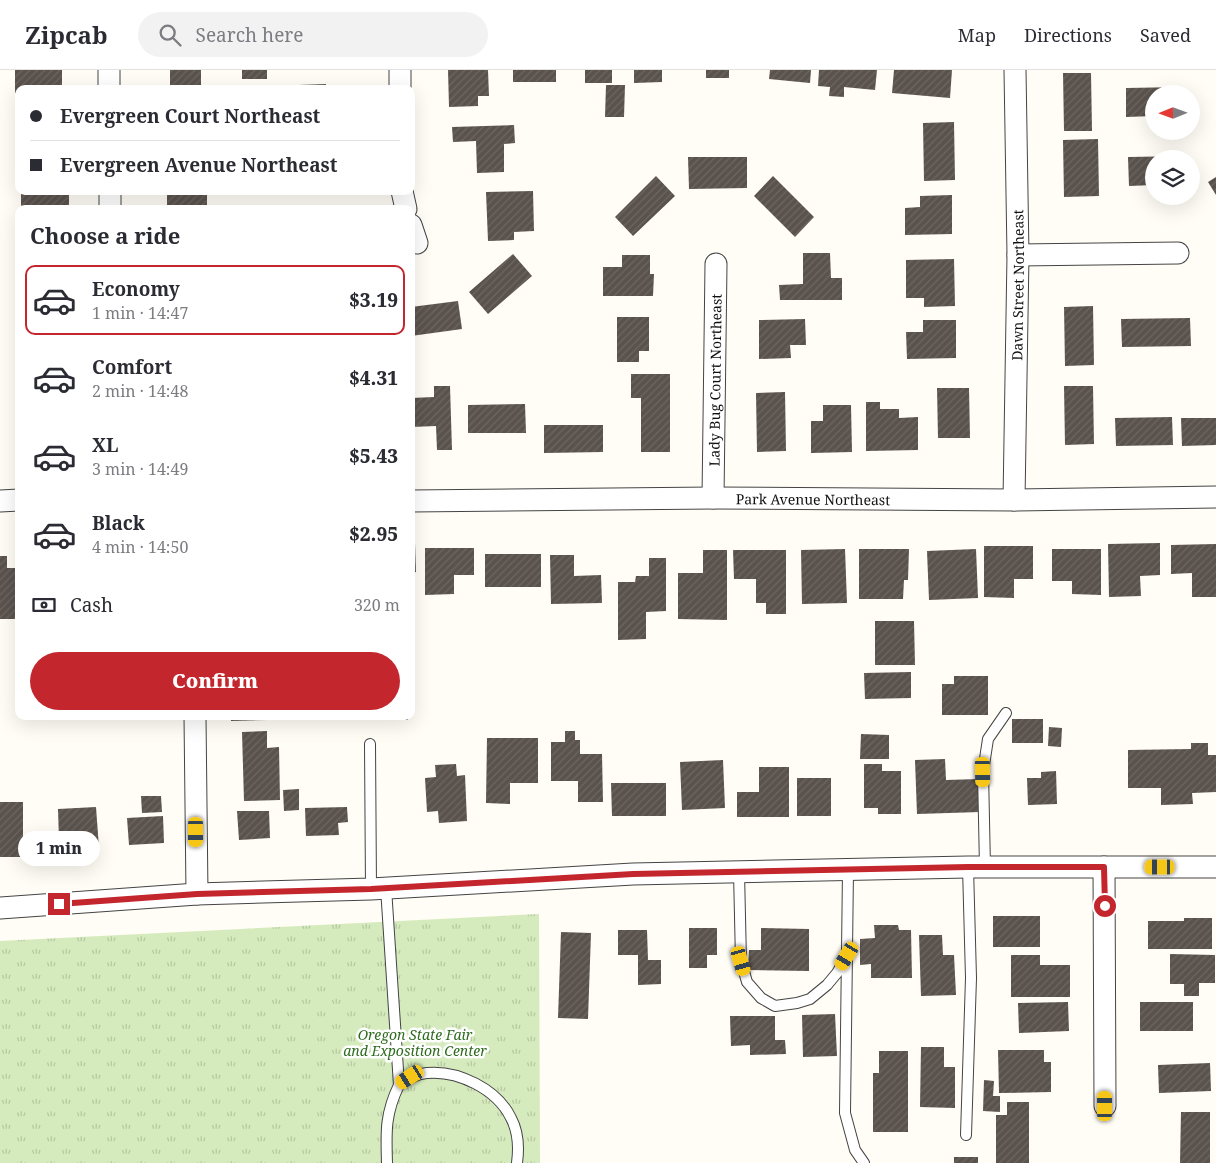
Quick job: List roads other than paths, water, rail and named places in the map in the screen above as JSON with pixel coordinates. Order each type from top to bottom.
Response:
[{"type":"street","points":[[109,70],[109,85]]},
{"type":"street","points":[[400,70],[400,85]]},
{"type":"street","name":"Dawn Street Northeast","points":[[1014,500],[1018,255],[1015,70]]},
{"type":"street","points":[[1018,255],[1178,253]]},
{"type":"street","name":"Lady Bug Court Northeast","points":[[713,498],[716,264]]},
{"type":"street","name":"Park Avenue Northeast","points":[[415,501],[713,498],[1014,500],[1216,497]]},
{"type":"street","points":[[0,501],[15,500]]},
{"type":"street","points":[[195,720],[197,894]]},
{"type":"street","points":[[0,908],[197,894],[378,888],[633,874],[977,867],[1216,867]]},
{"type":"street","points":[[1104,867],[1105,1106]]},
{"type":"lane","points":[[966,1135],[971,978],[983,772],[988,739],[1006,713]]},
{"type":"lane","points":[[370,744],[378,888],[399,1085]]},
{"type":"lane","points":[[848,870],[845,1113],[855,1150],[864,1163]]},
{"type":"lane","points":[[739,872],[741,961],[747,982],[761,998],[775,1006],[810,999],[837,974],[847,956]]},
{"type":"lane","points":[[387,1163],[386,1129],[390,1102],[399,1085],[410,1077],[426,1073],[444,1073],[470,1081],[497,1098],[513,1124],[517,1138],[517,1163]]},
{"type":"park label","name":"Oregon State Fair and Exposition Center","points":[[415,1042]]}]
